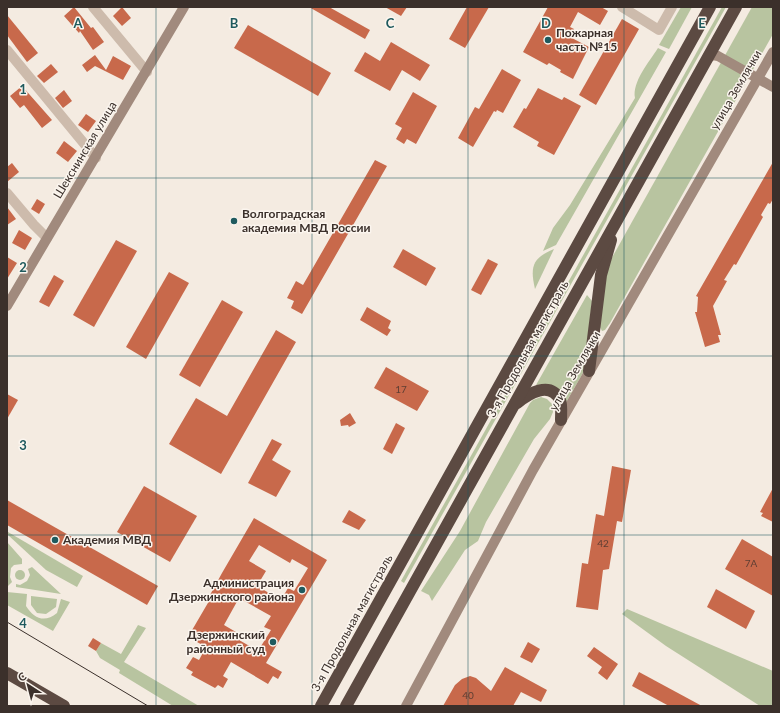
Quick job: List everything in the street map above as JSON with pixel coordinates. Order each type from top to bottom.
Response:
[{"type":"highway","name":"3-я Продольная магистраль","points":[[322,706],[710,7]]},
{"type":"highway","name":"3-я Продольная магистраль","points":[[346,706],[736,7]]},
{"type":"highway","points":[[590,371],[601,275],[616,220]]},
{"type":"highway","points":[[513,406],[527,395],[539,389],[552,392],[560,401],[562,420]]},
{"type":"highway","points":[[7,673],[64,706]]},
{"type":"main road","name":"Шекснинская улица","points":[[7,306],[147,72],[184,7]]},
{"type":"main road","name":"улица Землячки","points":[[406,706],[562,420],[773,52]]},
{"type":"main road","points":[[708,58],[713,55],[718,56],[773,88]]},
{"type":"street","points":[[93,7],[147,72]]},
{"type":"street","points":[[622,7],[659,30],[672,7]]},
{"type":"street","points":[[7,50],[96,158]]},
{"type":"street","points":[[7,193],[47,238]]},
{"type":"green space","points":[[681,7],[692,7],[669,49],[659,45]]},
{"type":"green space","points":[[722,7],[726,7],[404,583],[401,581]]},
{"type":"green space","points":[[752,7],[773,7],[773,34],[610,323],[605,330],[602,331],[600,327],[606,270],[609,263]]},
{"type":"green space","points":[[658,48],[666,52],[556,245],[543,251],[553,228],[570,205],[635,98],[636,85]]},
{"type":"green space","points":[[554,249],[535,289],[533,281],[534,264],[541,256]]},
{"type":"green space","points":[[587,295],[592,301],[585,364],[583,373],[565,404],[554,389],[542,384],[536,385]]},
{"type":"green space","points":[[541,397],[547,399],[552,404],[553,412],[550,419],[534,439],[486,522],[478,541],[465,550],[432,601],[429,595],[421,591],[460,531],[530,403]]},
{"type":"green space","points":[[8,532],[83,576],[77,587],[46,570],[8,535]]},
{"type":"green space","points":[[7,542],[22,559],[22,564],[14,565],[11,568],[10,577],[12,582],[8,586],[7,586]]},
{"type":"green space","points":[[32,567],[61,594],[16,587],[16,584],[20,585],[27,581],[30,575],[28,569]]},
{"type":"green space","points":[[18,570],[22,570],[24,571],[24,579],[18,580],[15,577],[15,573]]},
{"type":"green space","points":[[7,592],[27,594],[26,606],[36,617],[44,619],[57,613],[61,599],[70,602],[53,631],[7,605]]},
{"type":"green space","points":[[31,596],[57,599],[56,607],[46,614],[37,613],[31,605]]},
{"type":"green space","points":[[627,609],[773,671],[773,706],[760,706],[666,646],[622,614]]},
{"type":"green space","points":[[138,625],[146,628],[124,662],[199,706],[173,706],[119,673],[120,670],[100,658],[96,651],[101,643],[121,654]]},
{"type":"building","points":[[74,7],[91,28],[93,27],[104,42],[93,50],[80,31],[79,33],[64,16]]},
{"type":"building","points":[[122,7],[131,18],[122,26],[113,16]]},
{"type":"building","points":[[309,7],[329,7],[370,30],[365,39]]},
{"type":"building","points":[[385,7],[407,7],[401,16]]},
{"type":"building","points":[[467,7],[489,7],[465,48],[449,39]]},
{"type":"building","name":"Пожарная часть №15","points":[[548,7],[601,7],[608,11],[600,25],[578,12],[570,27],[574,29],[570,37],[589,47],[573,79],[560,72],[561,70],[549,63],[547,65],[523,52]]},
{"type":"building","points":[[7,15],[38,53],[27,62],[7,35]]},
{"type":"building","points":[[622,19],[639,29],[596,105],[579,95]]},
{"type":"building","points":[[248,25],[331,73],[318,96],[234,48]]},
{"type":"building","points":[[391,42],[430,65],[420,81],[402,70],[390,91],[354,71],[365,52],[380,61]]},
{"type":"building","points":[[95,55],[106,70],[113,56],[131,66],[123,80],[95,66],[87,72],[82,65]]},
{"type":"building","points":[[51,64],[58,72],[44,83],[37,76]]},
{"type":"building","points":[[502,69],[521,80],[503,113],[497,110],[496,112],[494,111],[473,147],[458,138],[475,107],[479,109]]},
{"type":"building","points":[[22,86],[52,120],[42,128],[24,105],[20,108],[10,96]]},
{"type":"building","points":[[538,88],[562,100],[564,97],[581,106],[554,155],[537,146],[539,142],[513,127],[524,108],[526,109]]},
{"type":"building","points":[[64,90],[72,101],[63,108],[55,98]]},
{"type":"building","points":[[413,92],[437,106],[416,144],[407,139],[404,144],[396,139],[402,128],[395,124]]},
{"type":"building","points":[[86,114],[96,121],[88,132],[78,125]]},
{"type":"building","points":[[64,141],[77,151],[68,162],[56,153]]},
{"type":"building","points":[[375,160],[387,166],[302,314],[291,308],[294,301],[287,298],[296,281],[303,285]]},
{"type":"building","points":[[773,162],[773,199],[770,204],[768,203],[761,215],[763,217],[736,265],[734,264],[724,280],[727,281],[713,306],[721,335],[718,335],[720,342],[705,347],[695,312],[697,312],[698,297],[696,296]]},
{"type":"building","points":[[12,163],[19,172],[7,182],[7,167]]},
{"type":"building","points":[[37,199],[45,204],[39,214],[31,209]]},
{"type":"building","points":[[7,207],[16,219],[7,225]]},
{"type":"building","points":[[19,230],[32,238],[25,250],[12,243]]},
{"type":"building","points":[[116,240],[137,251],[94,327],[73,315]]},
{"type":"building","points":[[403,249],[436,268],[426,286],[393,267]]},
{"type":"building","points":[[7,257],[17,263],[7,279]]},
{"type":"building","points":[[488,259],[498,264],[481,295],[471,290]]},
{"type":"building","points":[[169,272],[189,283],[146,359],[126,347]]},
{"type":"building","points":[[54,275],[64,281],[49,307],[39,302]]},
{"type":"building","points":[[222,300],[243,312],[200,387],[179,375]]},
{"type":"building","points":[[367,307],[391,321],[388,328],[391,330],[387,336],[360,320]]},
{"type":"building","points":[[276,330],[296,342],[221,474],[169,444],[196,398],[227,416]]},
{"type":"building","points":[[386,367],[429,391],[417,411],[374,388]]},
{"type":"building","points":[[7,394],[18,400],[7,419]]},
{"type":"building","points":[[350,413],[356,423],[349,427],[348,425],[341,426],[340,420]]},
{"type":"building","points":[[396,423],[405,428],[392,454],[383,449]]},
{"type":"building","points":[[272,439],[282,444],[272,460],[291,471],[276,497],[248,483]]},
{"type":"building","points":[[612,466],[631,470],[622,522],[617,521],[609,569],[603,570],[598,610],[576,607],[582,563],[588,564],[596,514],[604,516]]},
{"type":"building","points":[[144,486],[197,516],[170,562],[117,532]]},
{"type":"building","points":[[773,488],[773,522],[761,516],[763,513],[760,512]]},
{"type":"building","name":"Академия МВД","points":[[7,500],[158,586],[147,605],[7,525]]},
{"type":"building","points":[[349,510],[366,520],[359,530],[342,522]]},
{"type":"building","points":[[254,518],[327,560],[266,663],[282,672],[278,679],[273,676],[268,684],[231,662],[223,676],[228,679],[223,688],[218,685],[215,688],[191,675],[193,672],[186,668],[193,657],[199,660],[206,647],[188,637],[212,596],[210,595]],"holes":[[[259,545],[290,563],[292,559],[308,568],[294,591],[288,588],[281,600],[257,586],[266,571],[249,561]],[[239,598],[271,616],[264,627],[271,630],[258,651],[239,640],[241,635],[224,625]]]},
{"type":"building","points":[[742,539],[773,557],[773,596],[725,569]]},
{"type":"building","points":[[716,589],[755,611],[746,629],[707,607]]},
{"type":"building","points":[[93,638],[101,643],[96,651],[88,646]]},
{"type":"building","points":[[528,642],[540,649],[532,663],[520,657]]},
{"type":"building","points":[[594,647],[618,664],[607,680],[598,673],[602,667],[587,656]]},
{"type":"building","points":[[505,667],[547,690],[541,702],[521,692],[513,706],[443,706],[455,685],[462,679],[470,676],[476,678],[491,691]]},
{"type":"building","points":[[639,672],[702,706],[669,706],[632,686]]},
{"type":"tram line","points":[[7,622],[148,706]]},
{"type":"place","name":"Пожарная часть №15","points":[[548,40]]},
{"type":"place","name":"Волгоградская академия МВД России","points":[[234,221]]},
{"type":"place","name":"Академия МВД","points":[[55,540]]},
{"type":"place","name":"Администрация Дзержинского района","points":[[302,590]]},
{"type":"place","name":"Дзержинский районный суд","points":[[273,642]]}]
